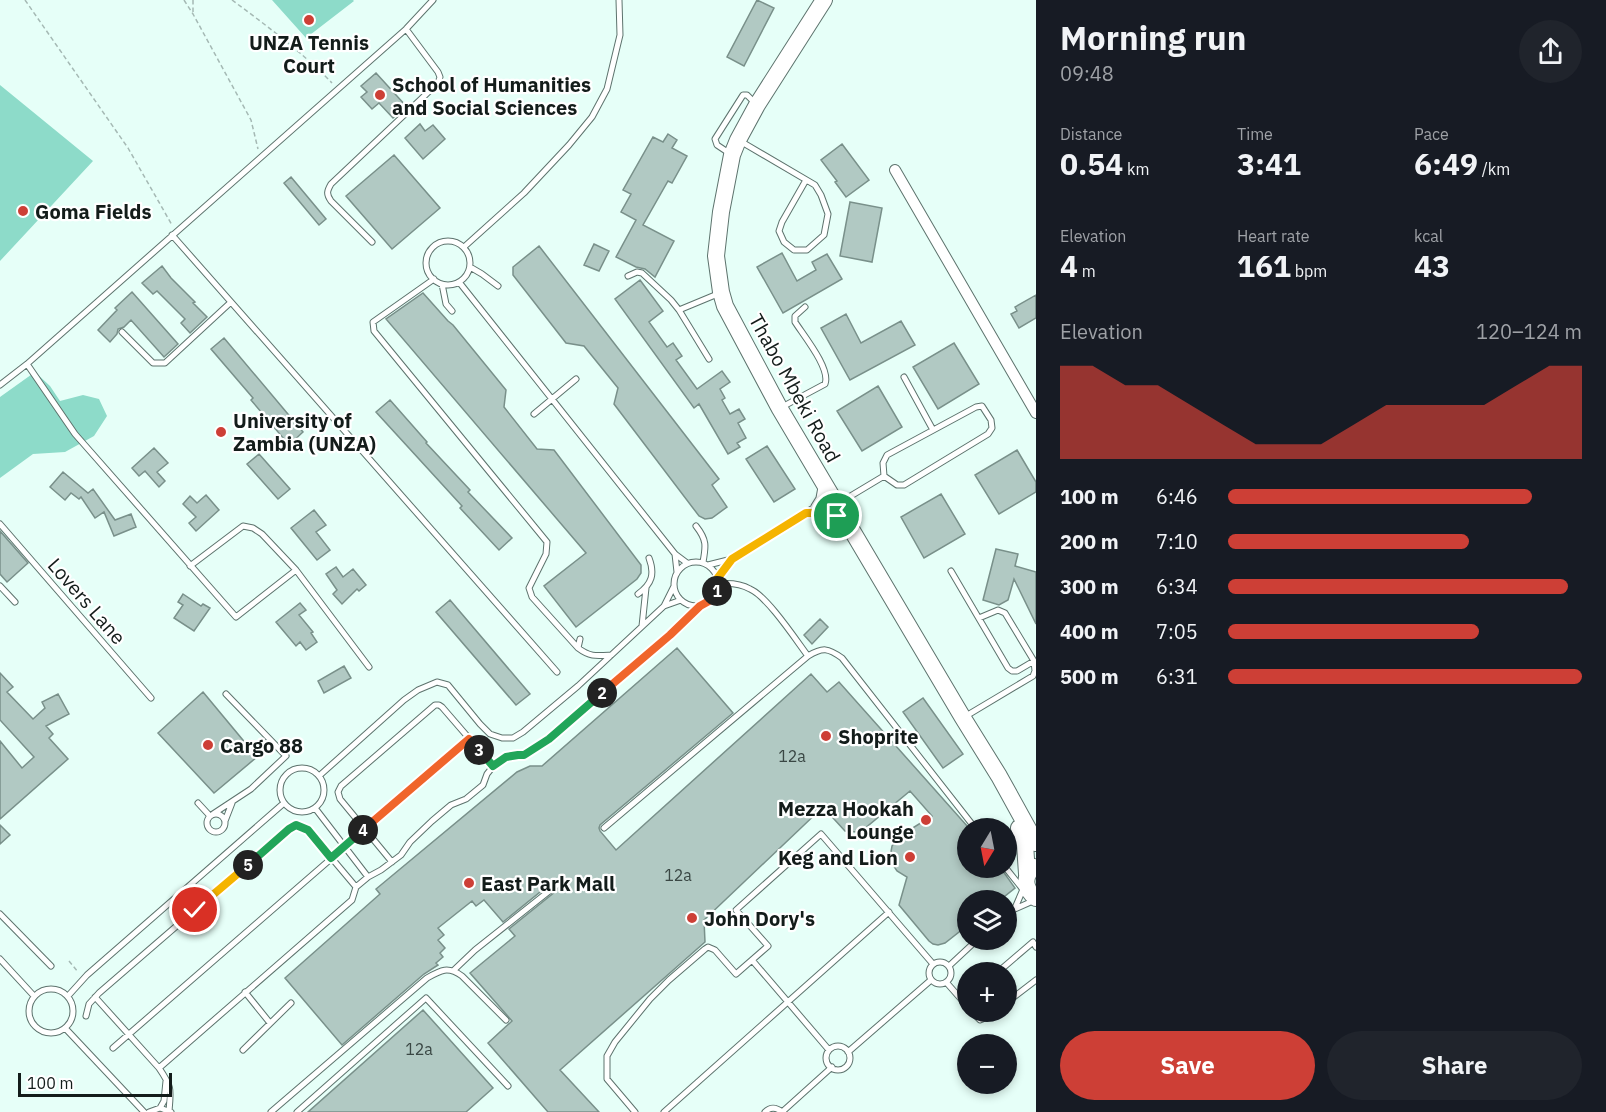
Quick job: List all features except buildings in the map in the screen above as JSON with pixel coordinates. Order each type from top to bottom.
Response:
[{"type":"main road","name":"Thabo Mbeki Road","points":[[824,0],[757,105],[735,148],[721,212],[716,256],[721,292],[725,306],[780,408],[999,776],[1036,843]]},
{"type":"main road","name":"Thabo Mbeki Road","points":[[999,776],[1025,844],[1031,885]]},
{"type":"street","points":[[895,170],[1036,413]]},
{"type":"lane","points":[[0,385],[27,364],[406,29],[433,0]]},
{"type":"lane","points":[[464,247],[524,193],[592,117],[607,89],[621,35],[619,0]]},
{"type":"lane","points":[[372,242],[331,201],[327,190],[438,83],[440,78],[438,72],[406,29]]},
{"type":"lane","points":[[757,105],[747,95],[743,95],[715,140],[717,145],[735,148],[806,180],[815,185],[828,214],[824,235],[807,250],[794,250],[784,242],[779,231],[806,180]]},
{"type":"lane","points":[[174,233],[231,302],[557,672]]},
{"type":"lane","points":[[444,241],[455,242],[464,247],[470,257],[470,267],[466,276],[459,282],[442,284],[430,276],[427,265],[428,255],[434,246],[444,241]]},
{"type":"lane","points":[[470,267],[498,286]]},
{"type":"lane","points":[[628,276],[637,272],[642,273],[671,300],[709,359]]},
{"type":"lane","points":[[434,279],[373,322],[374,331],[547,542],[546,554],[529,588],[532,597],[586,654],[597,656],[611,654]]},
{"type":"lane","points":[[459,282],[675,554],[687,563]]},
{"type":"lane","points":[[442,284],[446,304],[452,311]]},
{"type":"lane","points":[[679,310],[721,292]]},
{"type":"lane","points":[[122,332],[153,363],[165,363],[231,302]]},
{"type":"lane","points":[[780,408],[825,384],[827,379],[824,369],[795,322],[795,316],[805,307]]},
{"type":"lane","points":[[27,364],[75,434],[236,617],[296,570]]},
{"type":"lane","points":[[904,377],[933,430]]},
{"type":"lane","points":[[534,414],[576,379]]},
{"type":"lane","points":[[982,406],[991,420],[992,428],[988,434],[904,485],[897,485],[884,476],[883,463],[887,455],[976,407],[982,406]]},
{"type":"lane","points":[[705,564],[732,559],[806,513],[884,476]]},
{"type":"lane","points":[[806,513],[819,498],[822,479]]},
{"type":"lane","points":[[806,513],[826,513],[846,520]]},
{"type":"lane","name":"Lovers Lane","points":[[0,524],[151,698]]},
{"type":"lane","points":[[190,566],[243,526],[253,528],[262,534],[296,570],[369,667]]},
{"type":"lane","points":[[696,526],[705,537],[705,564]]},
{"type":"lane","points":[[675,554],[676,594],[691,606],[700,606]]},
{"type":"lane","points":[[638,594],[651,579],[653,568],[649,558]]},
{"type":"lane","points":[[159,1068],[352,900],[356,887],[401,855],[410,842],[432,821],[483,785],[493,766],[506,757],[524,755],[549,739],[670,635],[700,606],[709,601],[732,559]]},
{"type":"lane","points":[[677,572],[693,561],[705,564],[713,570],[718,581]]},
{"type":"lane","points":[[951,572],[1008,668],[1017,671],[1034,661]]},
{"type":"lane","points":[[718,581],[750,588],[764,598],[808,656]]},
{"type":"lane","points":[[0,586],[15,602]]},
{"type":"lane","points":[[642,626],[646,586]]},
{"type":"lane","points":[[319,776],[404,700],[418,690],[437,682],[448,685],[490,734],[502,738],[513,738],[523,732],[664,606],[674,586]]},
{"type":"lane","points":[[664,606],[681,600]]},
{"type":"lane","points":[[963,718],[1033,676],[1035,671],[1034,661],[1005,613],[998,610],[979,618]]},
{"type":"lane","points":[[578,648],[580,639]]},
{"type":"lane","points":[[603,828],[819,649],[830,650],[842,658],[967,818]]},
{"type":"lane","points":[[226,694],[286,756],[251,789],[232,801],[212,815],[208,819],[208,829],[218,832],[224,828],[232,801]]},
{"type":"lane","points":[[392,862],[340,799],[338,792],[341,786],[435,705],[442,707],[493,766]]},
{"type":"lane","points":[[112,1047],[469,739]]},
{"type":"lane","points":[[280,762],[289,772]]},
{"type":"lane","points":[[297,768],[307,769],[322,780],[324,790],[321,801],[315,808],[305,812],[296,812],[284,803],[280,793],[281,783],[289,772],[297,768]]},
{"type":"lane","points":[[270,771],[281,783]]},
{"type":"lane","points":[[198,803],[212,815],[221,816],[225,821]]},
{"type":"lane","points":[[68,996],[87,975],[284,803]]},
{"type":"lane","points":[[315,808],[368,877]]},
{"type":"lane","points":[[86,1016],[89,1004],[95,997],[296,825],[308,830],[356,887]]},
{"type":"lane","points":[[635,1112],[607,1079],[607,1056],[615,1042],[650,999],[708,947],[715,950],[736,974],[768,946],[736,910],[821,834],[933,964]]},
{"type":"lane","points":[[1017,875],[1031,885]]},
{"type":"lane","points":[[454,970],[475,950],[558,884]]},
{"type":"lane","points":[[1017,905],[1031,885]]},
{"type":"lane","points":[[1017,905],[1031,885]]},
{"type":"lane","points":[[664,1112],[888,912]]},
{"type":"lane","points":[[0,914],[51,966]]},
{"type":"lane","points":[[1010,962],[1033,942],[1036,946]]},
{"type":"lane","points":[[949,966],[966,950]]},
{"type":"lane","points":[[0,959],[34,996]]},
{"type":"lane","points":[[752,960],[829,1050]]},
{"type":"lane","points":[[939,961],[949,966],[951,975],[946,982],[936,984],[931,980],[928,971],[933,964],[939,961]]},
{"type":"lane","points":[[271,1112],[427,978],[437,972],[454,970],[506,1020]]},
{"type":"lane","points":[[848,1053],[931,980]]},
{"type":"lane","points":[[1017,995],[1036,980]]},
{"type":"lane","points":[[946,982],[957,993]]},
{"type":"lane","points":[[51,988],[60,990],[68,996],[74,1009],[72,1020],[66,1028],[50,1033],[35,1026],[29,1011],[34,996],[51,988]]},
{"type":"lane","points":[[245,992],[270,1023]]},
{"type":"lane","points":[[95,997],[166,1078],[171,1090],[170,1112],[160,1108]]},
{"type":"lane","points":[[297,1112],[426,998],[508,1086]]},
{"type":"lane","points":[[243,1050],[291,1003]]},
{"type":"lane","points":[[66,1028],[144,1112]]},
{"type":"lane","points":[[837,1046],[842,1047],[848,1053],[850,1059],[845,1067],[838,1069],[829,1065],[826,1057],[829,1050],[837,1046]]},
{"type":"lane","points":[[765,1112],[775,1108],[782,1112],[832,1068]]},
{"type":"lane","points":[[149,1112],[160,1108],[164,1101],[166,1078]]},
{"type":"path","points":[[26,0],[128,148],[174,233]]},
{"type":"path","points":[[184,0],[251,120],[260,157]]},
{"type":"path","points":[[193,0],[193,14]]},
{"type":"path","points":[[232,0],[316,67],[337,88]]},
{"type":"path","points":[[69,961],[78,973],[83,970]]},
{"type":"green space","name":"UNZA Tennis Court","points":[[272,0],[353,0],[354,1],[306,38]]},
{"type":"green space","name":"Goma Fields","points":[[0,85],[93,161],[0,261]]},
{"type":"green space","points":[[35,372],[50,386],[60,401],[83,395],[99,399],[107,416],[94,436],[65,452],[33,454],[0,478],[0,397]]},
{"type":"place","name":"UNZA Tennis Court","points":[[309,20]]},
{"type":"place","name":"School of Humanities and Social Sciences","points":[[380,95]]},
{"type":"place","name":"Goma Fields","points":[[23,211]]},
{"type":"place","name":"University of Zambia (UNZA)","points":[[221,432]]},
{"type":"place","name":"Shoprite","points":[[826,736]]},
{"type":"place","name":"Cargo 88","points":[[208,745]]},
{"type":"place","name":"Mezza Hookah Lounge","points":[[926,820]]},
{"type":"place","name":"Keg and Lion","points":[[910,857]]},
{"type":"place","name":"East Park Mall","points":[[469,883]]},
{"type":"place","name":"John Dory's","points":[[692,918]]},
{"type":"route","points":[[195,910],[296,825],[308,830],[331,858],[469,739],[493,766],[506,757],[524,755],[549,739],[670,635],[700,606],[709,601],[717,590],[717,579],[732,559],[806,513],[816,512],[837,516]]}]
